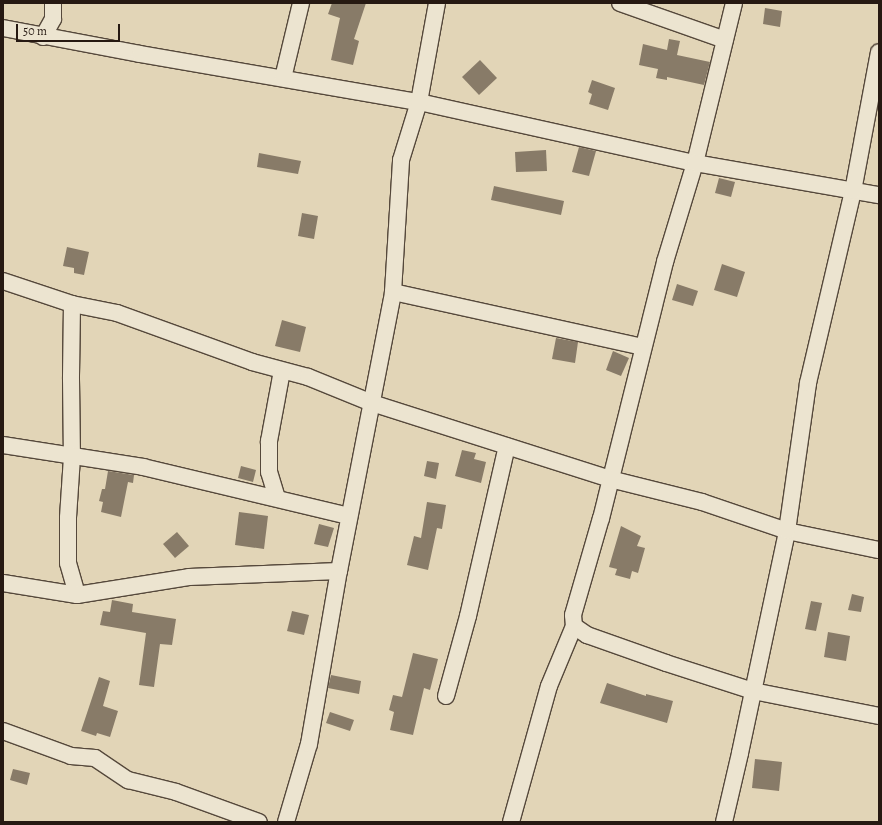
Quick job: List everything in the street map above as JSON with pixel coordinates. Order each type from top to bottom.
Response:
[{"type":"street","points":[[43,36],[53,19],[53,3]]},
{"type":"street","points":[[283,78],[301,3]]},
{"type":"street","points":[[286,822],[309,744],[349,516],[393,292],[401,160],[419,102],[437,3]]},
{"type":"street","points":[[620,3],[726,40]]},
{"type":"street","points":[[511,822],[549,686],[574,626],[573,615],[587,571],[665,262],[695,163],[734,3]]},
{"type":"street","points":[[3,28],[419,102],[695,163],[879,195]]},
{"type":"street","points":[[724,822],[754,691],[787,531],[808,383],[854,191],[879,52]]},
{"type":"street","points":[[3,281],[72,304],[117,313],[282,371],[308,377],[372,403],[610,479],[702,502],[787,531],[879,550]]},
{"type":"street","points":[[393,292],[643,347]]},
{"type":"street","points":[[72,304],[72,457],[68,563],[78,595]]},
{"type":"street","points":[[277,498],[269,472],[269,441],[282,371]]},
{"type":"street","points":[[3,445],[143,467],[349,516]]},
{"type":"street","points":[[446,696],[468,616],[507,446]]},
{"type":"street","points":[[3,583],[78,595],[189,577],[339,571]]},
{"type":"street","points":[[574,626],[594,637],[666,663],[754,691],[879,716]]},
{"type":"street","points":[[3,731],[71,756],[95,758],[128,780],[176,792],[259,822]]},
{"type":"building","points":[[332,3],[366,3],[354,39],[359,41],[353,65],[331,60],[340,18],[328,14]]},
{"type":"building","points":[[765,8],[782,11],[780,27],[763,24]]},
{"type":"building","points":[[669,39],[680,41],[677,55],[710,62],[704,85],[667,77],[667,80],[656,78],[658,69],[639,65],[643,44],[667,50]]},
{"type":"building","points":[[480,60],[497,78],[479,95],[462,77]]},
{"type":"building","points":[[592,80],[615,88],[608,110],[589,104],[592,94],[588,92]]},
{"type":"building","points":[[579,147],[596,151],[589,176],[572,172]]},
{"type":"building","points":[[546,150],[547,171],[516,172],[515,152]]},
{"type":"building","points":[[259,153],[301,161],[298,174],[257,167]]},
{"type":"building","points":[[719,178],[735,182],[731,197],[715,193]]},
{"type":"building","points":[[494,186],[564,201],[561,215],[491,200]]},
{"type":"building","points":[[302,213],[318,216],[314,239],[298,236]]},
{"type":"building","points":[[67,247],[89,252],[84,275],[74,273],[74,268],[63,266]]},
{"type":"building","points":[[722,264],[745,272],[737,297],[714,290]]},
{"type":"building","points":[[677,284],[698,291],[693,306],[672,300]]},
{"type":"building","points":[[282,320],[306,327],[300,352],[275,346]]},
{"type":"building","points":[[556,338],[578,342],[575,363],[552,359]]},
{"type":"building","points":[[613,351],[629,358],[621,376],[606,370]]},
{"type":"building","points":[[462,450],[476,453],[474,459],[486,462],[481,483],[455,476]]},
{"type":"building","points":[[427,461],[439,463],[436,479],[424,476]]},
{"type":"building","points":[[241,466],[256,470],[253,482],[238,478]]},
{"type":"building","points":[[108,471],[134,475],[133,483],[128,482],[121,517],[101,512],[103,502],[99,501],[102,489],[105,489]]},
{"type":"building","points":[[427,502],[446,505],[442,529],[437,528],[428,570],[407,565],[414,536],[421,538]]},
{"type":"building","points":[[239,512],[268,516],[264,549],[235,545]]},
{"type":"building","points":[[319,524],[334,528],[328,547],[314,544]]},
{"type":"building","points":[[621,526],[641,536],[637,546],[645,548],[638,573],[632,571],[630,579],[615,575],[617,569],[609,567]]},
{"type":"building","points":[[177,532],[189,546],[175,558],[163,544]]},
{"type":"building","points":[[852,594],[864,597],[861,612],[848,610]]},
{"type":"building","points":[[112,600],[133,604],[132,612],[176,619],[172,645],[160,644],[154,687],[139,685],[146,633],[100,625],[103,611],[110,612]]},
{"type":"building","points":[[811,601],[822,603],[816,631],[805,629]]},
{"type":"building","points":[[292,611],[309,615],[304,635],[287,631]]},
{"type":"building","points":[[828,632],[850,636],[846,661],[824,657]]},
{"type":"building","points":[[413,653],[438,659],[430,690],[424,688],[413,735],[390,730],[394,712],[389,710],[393,695],[402,697]]},
{"type":"building","points":[[331,675],[361,681],[359,694],[328,688]]},
{"type":"building","points":[[99,677],[110,681],[103,706],[118,711],[110,737],[97,733],[96,736],[81,731]]},
{"type":"building","points":[[607,683],[646,696],[646,694],[673,701],[667,723],[600,703]]},
{"type":"building","points":[[330,712],[354,720],[350,731],[326,723]]},
{"type":"building","points":[[755,759],[782,762],[779,791],[752,788]]},
{"type":"building","points":[[13,769],[30,773],[27,785],[10,780]]}]
